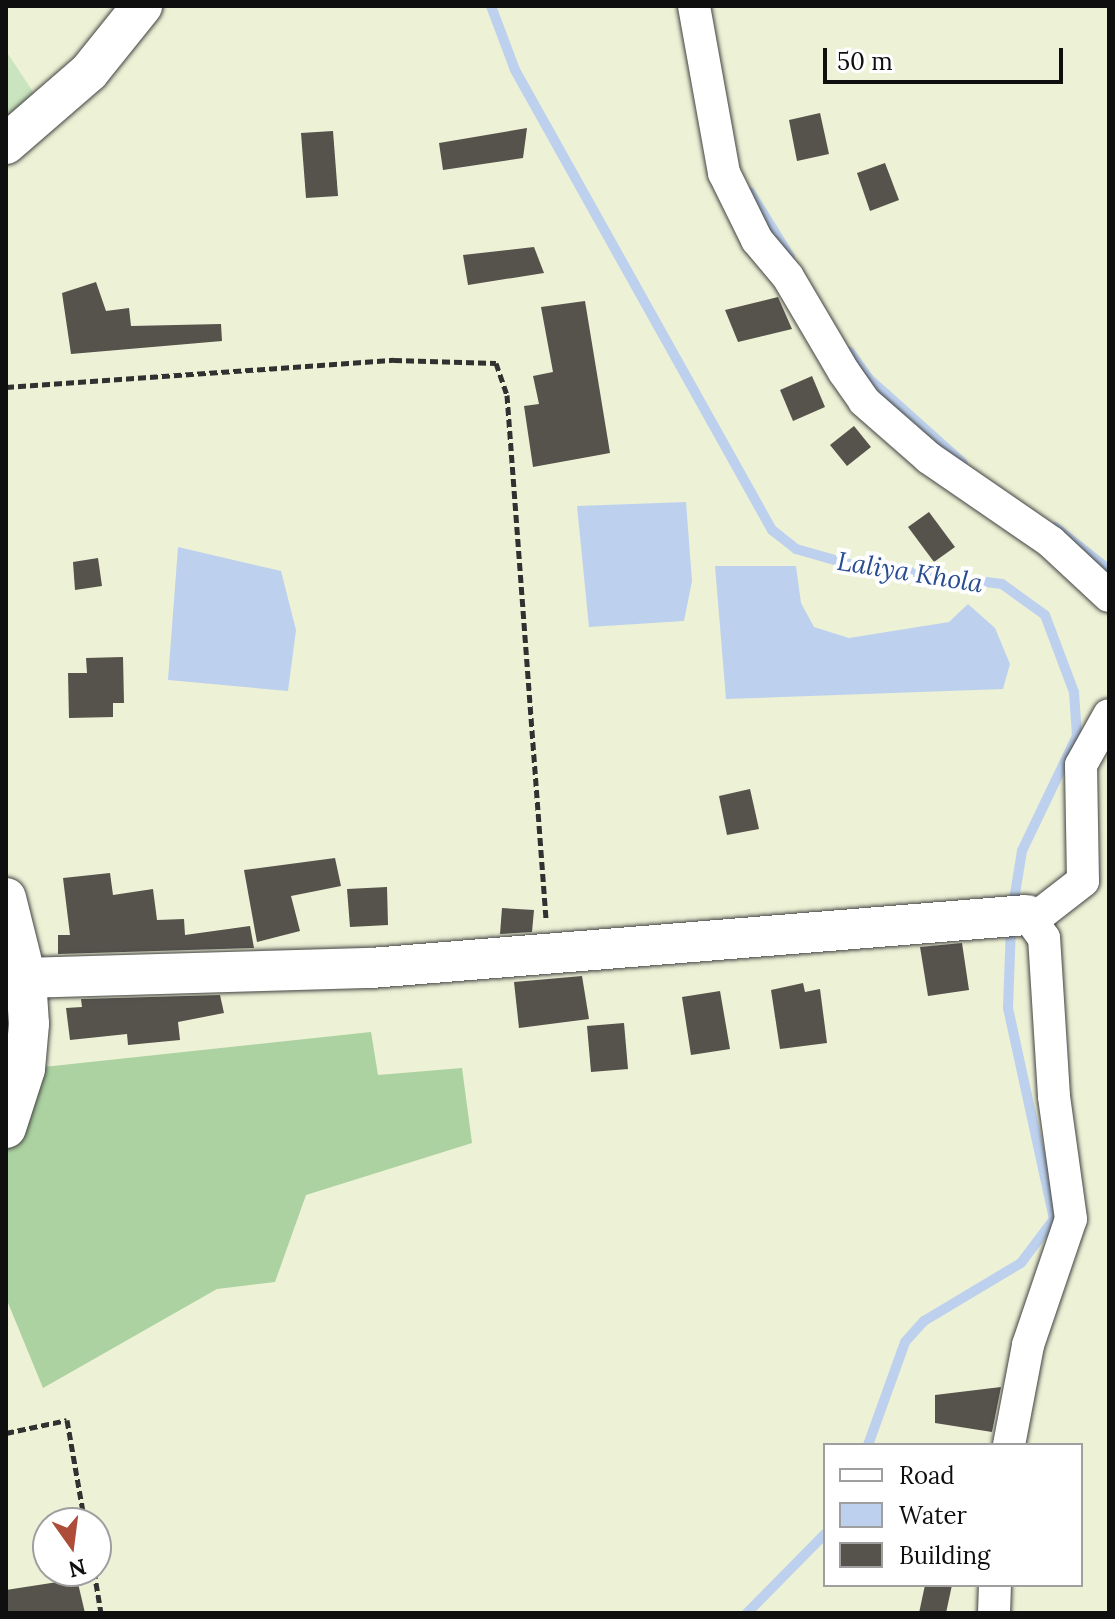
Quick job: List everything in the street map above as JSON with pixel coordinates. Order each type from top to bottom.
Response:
[{"type":"street","points":[[6,144],[89,72],[142,6]]},
{"type":"street","points":[[694,6],[724,173],[757,240],[788,277],[864,401],[929,458],[1051,542],[1109,596]]},
{"type":"street","points":[[26,978],[544,955],[1022,917],[1083,881],[1081,765],[1109,715]]},
{"type":"street","points":[[6,898],[26,978],[25,1069],[6,1128]]},
{"type":"street","points":[[1009,1443],[1028,1345],[1071,1219],[1044,938],[1022,917]]},
{"type":"street","points":[[994,1613],[995,1587]]},
{"type":"path","points":[[6,387],[394,360],[496,363],[507,395],[548,881],[544,955]]},
{"type":"path","points":[[6,1433],[67,1420],[82,1507]]},
{"type":"path","points":[[97,1587],[101,1613]]},
{"type":"green space","points":[[6,6],[1109,6],[1109,1613],[6,1613]]},
{"type":"green space","points":[[6,51],[45,110],[6,144]]},
{"type":"green space","points":[[371,1032],[378,1075],[462,1068],[472,1143],[306,1195],[275,1282],[217,1289],[43,1388],[6,1298],[6,1129],[25,1069]]},
{"type":"water","points":[[686,502],[692,581],[684,621],[589,627],[577,506]]},
{"type":"water","points":[[178,547],[281,571],[296,630],[288,691],[168,680]]},
{"type":"water","points":[[715,566],[796,566],[801,603],[814,627],[849,638],[949,622],[968,604],[995,628],[1010,664],[1003,689],[726,699]]},
{"type":"building","points":[[820,113],[829,154],[797,161],[789,120]]},
{"type":"building","points":[[527,128],[523,158],[443,170],[439,143]]},
{"type":"building","points":[[333,131],[338,196],[306,198],[301,133]]},
{"type":"building","points":[[885,163],[899,200],[870,211],[857,173]]},
{"type":"building","points":[[534,247],[544,273],[468,285],[463,255]]},
{"type":"building","points":[[96,282],[106,311],[129,308],[131,326],[221,324],[222,341],[71,354],[62,293]]},
{"type":"building","points":[[778,297],[792,329],[738,342],[725,310]]},
{"type":"building","points":[[585,301],[610,453],[533,467],[524,406],[539,404],[533,376],[553,372],[541,307]]},
{"type":"building","points":[[812,376],[825,407],[793,421],[780,390]]},
{"type":"building","points":[[854,426],[871,447],[847,466],[830,445]]},
{"type":"building","points":[[929,512],[955,547],[934,562],[908,527]]},
{"type":"building","points":[[98,558],[102,586],[75,590],[73,562]]},
{"type":"building","points":[[123,657],[124,703],[113,703],[113,717],[69,718],[68,673],[87,673],[86,658]]},
{"type":"building","points":[[750,789],[759,829],[727,835],[719,796]]},
{"type":"building","points":[[335,858],[341,886],[291,896],[300,931],[257,942],[244,870]]},
{"type":"building","points":[[110,873],[113,895],[153,889],[157,920],[184,919],[185,935],[250,926],[254,948],[58,954],[58,935],[70,935],[63,878]]},
{"type":"building","points":[[387,887],[388,925],[350,927],[347,889]]},
{"type":"building","points":[[502,908],[534,910],[532,932],[500,934]]},
{"type":"building","points":[[962,943],[969,990],[928,996],[920,947]]},
{"type":"building","points":[[582,976],[589,1019],[519,1028],[514,982]]},
{"type":"building","points":[[803,983],[805,992],[820,989],[827,1043],[780,1049],[771,990]]},
{"type":"building","points":[[720,991],[730,1049],[691,1055],[682,997]]},
{"type":"building","points":[[220,995],[224,1013],[178,1022],[180,1040],[128,1045],[127,1034],[70,1040],[66,1008],[82,1007],[81,999]]},
{"type":"building","points":[[624,1023],[628,1069],[591,1072],[587,1026]]},
{"type":"building","points":[[1001,1387],[992,1432],[935,1423],[935,1395]]},
{"type":"building","points":[[32,1586],[79,1587],[85,1613],[6,1613],[6,1590]]},
{"type":"building","points":[[925,1587],[952,1587],[946,1613],[919,1613]]},
{"type":"waterway","name":"Laliya Khola","points":[[491,6],[515,70],[772,530],[796,549],[852,565],[1002,584],[1045,615],[1074,692],[1077,736],[1022,851],[1013,906]]},
{"type":"waterway","points":[[750,192],[790,257]]},
{"type":"waterway","points":[[850,352],[868,378],[963,463]]},
{"type":"waterway","points":[[1055,527],[1109,570]]},
{"type":"waterway","name":"Laliya Khola","points":[[869,1443],[905,1342],[924,1321],[1021,1263],[1054,1219],[1008,1008],[1011,926]]},
{"type":"waterway","name":"Laliya Khola","points":[[747,1613],[823,1536]]}]
